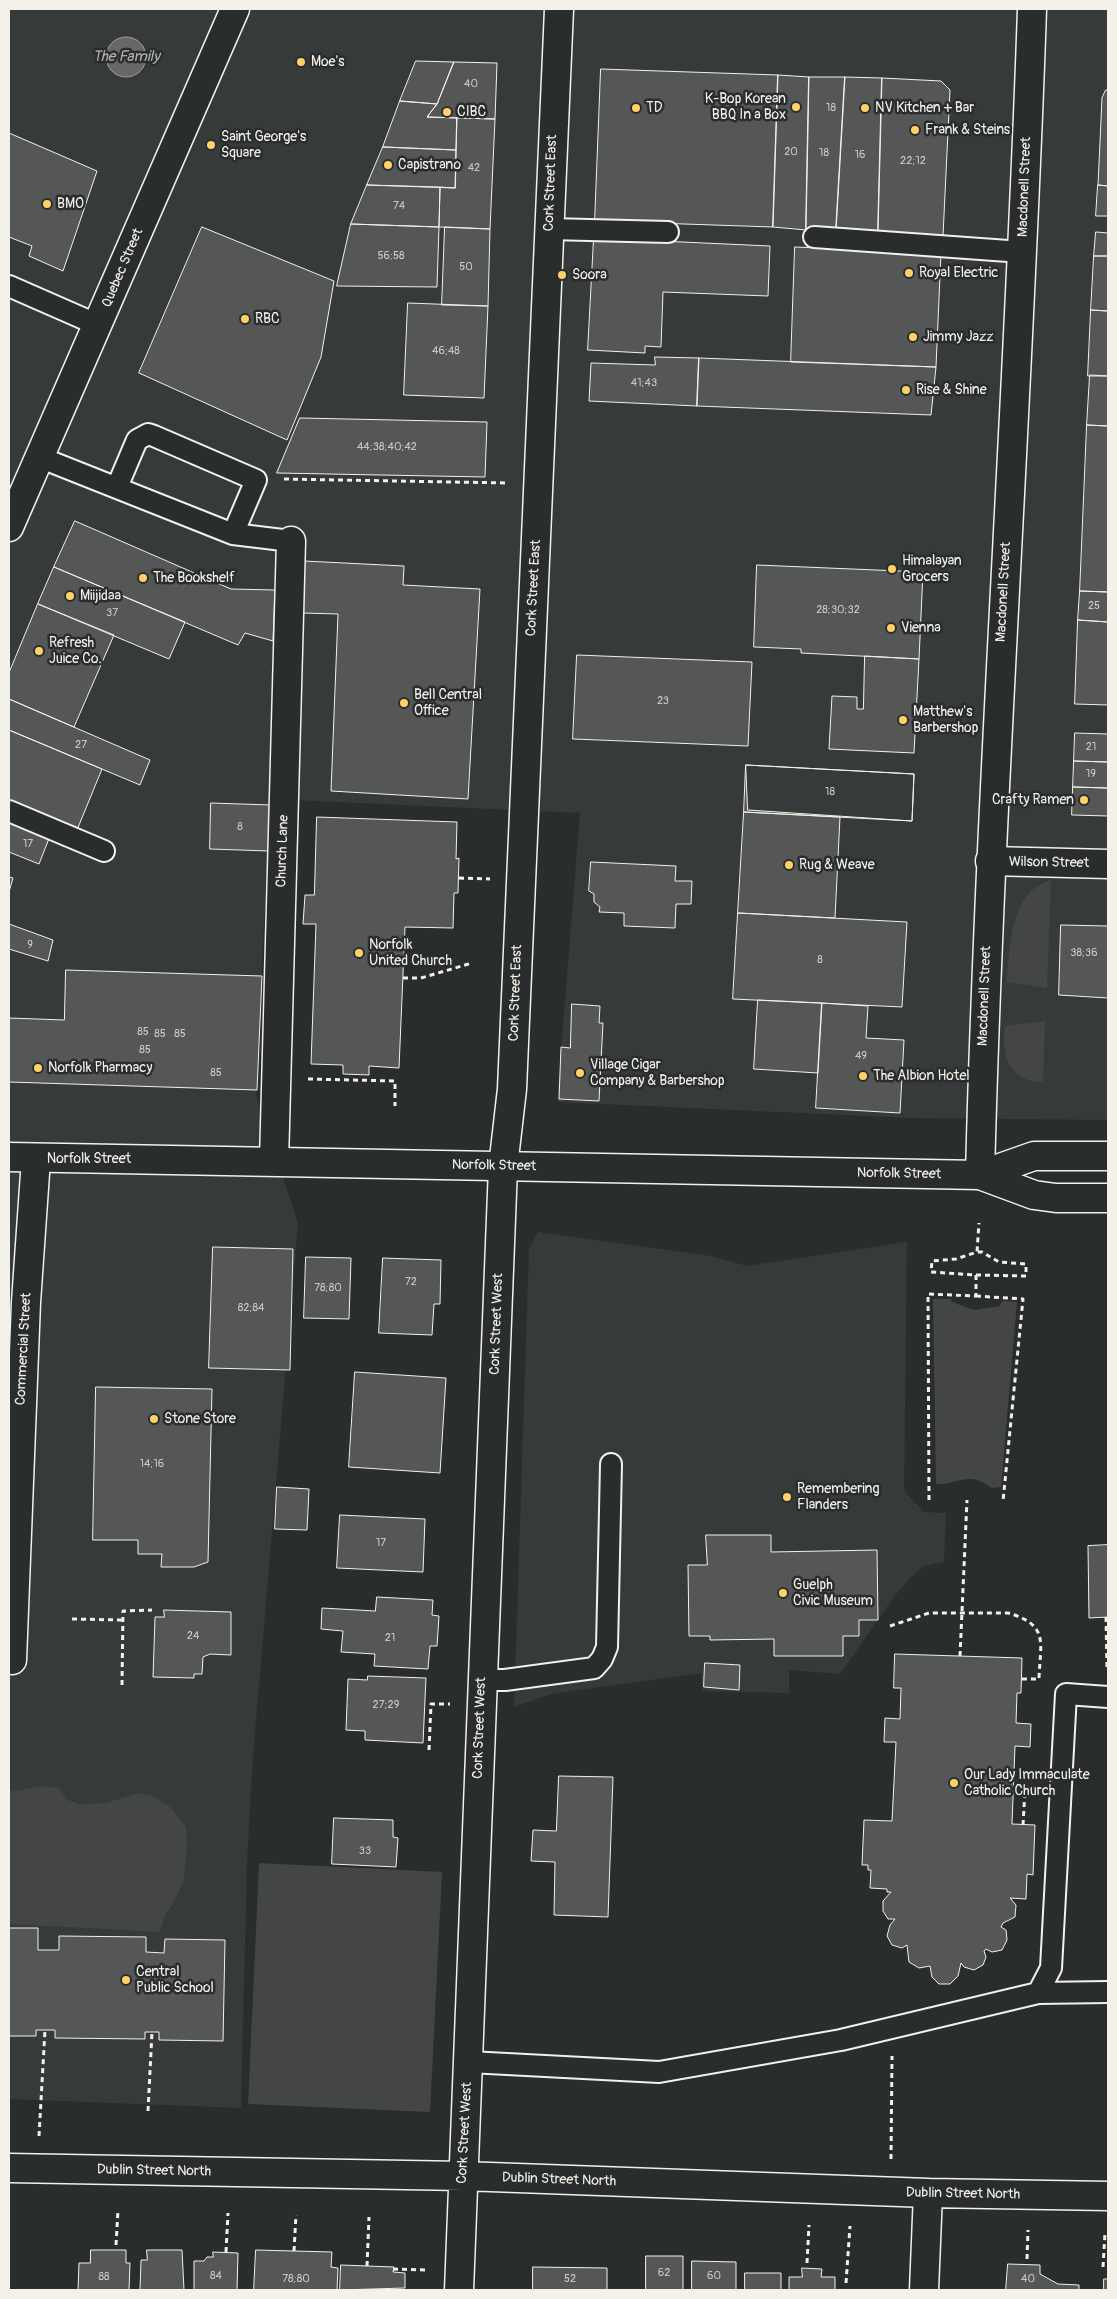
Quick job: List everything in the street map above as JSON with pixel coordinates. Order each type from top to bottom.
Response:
[{"type":"street","name":"Quebec Street","points":[[9,527],[235,9]]},
{"type":"street","name":"Cork Street East","points":[[503,1167],[512,1090],[559,9]]},
{"type":"street","name":"Macdonell Street","points":[[980,1174],[990,861],[1022,252],[1032,9]]},
{"type":"street","name":"Church Lane","points":[[274,1161],[291,541]]},
{"type":"street","name":"Wilson Street","points":[[990,861],[1108,864]]},
{"type":"street","name":"Norfolk Street","points":[[9,1158],[980,1174],[1034,1156],[1108,1156]]},
{"type":"street","name":"Commercial Street","points":[[12,1660],[26,1302],[36,1159]]},
{"type":"street","name":"Cork Street West","points":[[459,2290],[503,1167]]},
{"type":"street","name":"Norfolk Street","points":[[980,1174],[1034,1195],[1056,1198],[1108,1198]]},
{"type":"street","name":"Dublin Street North","points":[[9,2168],[463,2176],[928,2194],[1108,2196]]},
{"type":"street","points":[[924,2290],[928,2194]]},
{"type":"lane","points":[[550,229],[668,232]]},
{"type":"lane","points":[[814,238],[1022,252]]},
{"type":"lane","points":[[9,286],[98,325]]},
{"type":"lane","points":[[117,488],[137,440],[148,434],[256,480],[233,534]]},
{"type":"lane","points":[[38,457],[233,534],[291,541]]},
{"type":"lane","points":[[9,811],[104,850]]},
{"type":"lane","points":[[482,1680],[505,1680],[594,1668],[602,1659],[607,1647],[611,1464]]},
{"type":"lane","points":[[1038,1993],[1051,1968],[1066,1694],[1108,1697]]},
{"type":"lane","points":[[469,2062],[659,2072],[841,2040],[1038,1993],[1108,1992]]},
{"type":"path","points":[[256,480],[538,483]]},
{"type":"path","points":[[403,978],[434,975],[472,963]]},
{"type":"path","points":[[325,1079],[395,1081],[395,1106]]},
{"type":"path","points":[[977,1252],[978,1223]]},
{"type":"path","points":[[977,1252],[982,1252],[999,1262],[1026,1264],[1026,1276],[931,1272],[932,1261],[956,1259],[977,1252]]},
{"type":"path","points":[[976,1275],[976,1296]]},
{"type":"path","points":[[929,1500],[928,1294],[1023,1299],[1003,1501]]},
{"type":"path","points":[[960,1656],[967,1500]]},
{"type":"path","points":[[122,1685],[123,1611],[152,1610]]},
{"type":"path","points":[[890,1626],[929,1613],[1008,1613],[1020,1616],[1035,1626],[1040,1639],[1038,1680],[1021,1678]]},
{"type":"path","points":[[1106,1617],[1108,1673]]},
{"type":"path","points":[[72,1619],[123,1620]]},
{"type":"path","points":[[429,1750],[431,1704],[453,1704]]},
{"type":"path","points":[[1023,1825],[1025,1779]]},
{"type":"path","points":[[38,2169],[45,2030]]},
{"type":"path","points":[[148,2111],[152,2032]]},
{"type":"path","points":[[890,2164],[891,2080]]},
{"type":"path","points":[[116,2245],[118,2210]]},
{"type":"path","points":[[226,2252],[228,2213]]},
{"type":"path","points":[[294,2251],[296,2215]]},
{"type":"path","points":[[367,2266],[369,2217]]},
{"type":"path","points":[[808,2263],[809,2225]]},
{"type":"path","points":[[846,2283],[850,2226]]},
{"type":"path","points":[[1027,2259],[1028,2230]]},
{"type":"path","points":[[1103,2267],[1106,2233]]},
{"type":"path","points":[[393,2269],[432,2271]]},
{"type":"shaded area","points":[[9,9],[1108,9],[1108,1120],[912,1118],[557,1102],[580,813],[270,799],[256,1095],[298,1223],[253,1756],[247,1862],[241,2108],[9,2099]]},
{"type":"shaded area","points":[[1051,880],[1047,988],[1006,982],[1012,937],[1019,908],[1027,896],[1037,887]]},
{"type":"shaded area","points":[[1045,1021],[1043,1083],[1031,1081],[1015,1072],[1006,1057],[1004,1037],[1005,1026]]},
{"type":"shaded area","points":[[538,1232],[711,1256],[747,1266],[907,1242],[904,1491],[924,1512],[946,1513],[944,1562],[924,1566],[910,1578],[894,1597],[840,1674],[789,1670],[789,1693],[702,1691],[702,1673],[551,1694],[514,1707],[529,1249]]},
{"type":"shaded area","points":[[933,1299],[951,1299],[952,1302],[974,1310],[1000,1306],[1002,1301],[1017,1302],[1001,1487],[991,1488],[970,1479],[936,1484]]},
{"type":"shaded area","points":[[42,1786],[58,1788],[68,1800],[79,1804],[106,1803],[138,1793],[153,1796],[169,1806],[186,1827],[187,1848],[183,1883],[173,1904],[166,1913],[160,1932],[9,1924],[9,1792]]},
{"type":"shaded area","points":[[259,1863],[442,1872],[430,2112],[248,2104]]},
{"type":"water","name":"The Family","points":[[130,37],[137,40],[143,46],[146,57],[145,65],[137,74],[130,77],[122,77],[115,74],[107,65],[106,53],[109,46],[118,38]]},
{"type":"building","points":[[416,61],[454,62],[437,104],[400,101]]},
{"type":"building","points":[[454,62],[497,63],[495,119],[427,117],[437,104]]},
{"type":"building","points":[[601,69],[778,75],[773,227],[595,221]]},
{"type":"building","points":[[778,75],[809,77],[806,230],[773,227]]},
{"type":"building","points":[[809,77],[845,77],[836,231],[806,230]]},
{"type":"building","points":[[845,77],[882,78],[878,233],[836,231]]},
{"type":"building","points":[[882,78],[941,81],[950,90],[943,236],[878,233]]},
{"type":"building","points":[[1106,90],[1108,90],[1108,186],[1098,185],[1102,98]]},
{"type":"building","points":[[400,101],[437,104],[427,117],[457,118],[456,150],[383,147]]},
{"type":"building","points":[[457,118],[495,119],[490,229],[439,227],[440,187],[455,188]]},
{"type":"building","name":"BMO","points":[[9,133],[97,171],[63,271],[29,256],[32,246],[9,237]]},
{"type":"building","points":[[383,147],[456,150],[455,188],[367,185]]},
{"type":"building","points":[[367,185],[440,187],[439,227],[351,224]]},
{"type":"building","points":[[1098,185],[1108,186],[1108,216],[1096,216]]},
{"type":"building","points":[[351,224],[439,227],[437,287],[337,286]]},
{"type":"building","name":"RBC","points":[[202,227],[334,281],[321,357],[287,440],[139,373]]},
{"type":"building","points":[[445,227],[490,229],[488,306],[442,305]]},
{"type":"building","points":[[1096,232],[1108,233],[1108,256],[1094,256]]},
{"type":"building","points":[[594,238],[770,246],[768,296],[663,292],[661,347],[645,346],[645,353],[588,350]]},
{"type":"building","points":[[795,247],[941,253],[936,367],[791,362]]},
{"type":"building","points":[[1094,256],[1108,256],[1108,311],[1091,310]]},
{"type":"building","points":[[408,303],[488,306],[484,398],[404,395]]},
{"type":"building","points":[[1091,310],[1108,311],[1108,376],[1088,376]]},
{"type":"building","points":[[655,357],[699,358],[697,406],[589,401],[591,363],[655,365]]},
{"type":"building","points":[[699,358],[936,367],[931,415],[697,406]]},
{"type":"building","points":[[1090,375],[1108,376],[1108,426],[1087,425]]},
{"type":"building","points":[[300,418],[487,422],[485,477],[277,473]]},
{"type":"building","points":[[1087,425],[1108,426],[1108,592],[1080,591]]},
{"type":"building","name":"The Bookshelf","points":[[75,521],[231,589],[275,590],[273,641],[245,633],[238,645],[54,567]]},
{"type":"building","name":"Bell Central Office","points":[[304,561],[404,566],[403,585],[480,589],[468,799],[331,791],[338,614],[303,613]]},
{"type":"building","points":[[757,565],[923,572],[919,659],[801,653],[801,649],[754,647]]},
{"type":"building","points":[[54,567],[185,622],[169,659],[38,604]]},
{"type":"building","points":[[1080,591],[1108,592],[1108,622],[1078,620]]},
{"type":"building","points":[[38,604],[114,635],[74,727],[9,699],[9,673]]},
{"type":"building","points":[[1078,620],[1108,622],[1108,705],[1075,704]]},
{"type":"building","points":[[577,655],[752,662],[748,746],[573,739]]},
{"type":"building","points":[[865,656],[919,659],[914,753],[829,749],[832,696],[857,697],[857,709],[863,709]]},
{"type":"building","points":[[9,699],[150,760],[140,785],[9,730]]},
{"type":"building","points":[[9,730],[102,769],[77,830],[9,800]]},
{"type":"building","points":[[1075,733],[1108,734],[1108,762],[1074,761]]},
{"type":"building","points":[[1074,761],[1108,762],[1108,788],[1073,787]]},
{"type":"building","points":[[746,765],[914,774],[912,821],[748,810]]},
{"type":"building","points":[[746,765],[914,774],[912,821],[744,812]]},
{"type":"building","points":[[1073,787],[1108,788],[1108,816],[1072,815]]},
{"type":"building","points":[[211,803],[271,805],[269,851],[210,849]]},
{"type":"building","name":"Rug & Weave","points":[[744,812],[840,817],[835,918],[738,913]]},
{"type":"building","name":"Norfolk United Church","points":[[317,817],[457,822],[456,859],[459,858],[458,893],[454,893],[453,928],[405,927],[399,1068],[369,1066],[369,1075],[343,1074],[343,1065],[311,1064],[316,924],[303,924],[305,895],[314,895]]},
{"type":"building","points":[[9,820],[50,836],[39,864],[9,852]]},
{"type":"building","points":[[591,862],[676,866],[675,881],[692,881],[691,904],[676,904],[675,928],[624,926],[624,913],[599,912],[600,907],[594,902],[594,894],[589,891]]},
{"type":"building","points":[[9,877],[13,878],[9,892]]},
{"type":"building","points":[[738,913],[907,922],[902,1007],[733,999]]},
{"type":"building","points":[[9,924],[53,940],[48,961],[9,949]]},
{"type":"building","points":[[1061,925],[1108,926],[1108,998],[1059,995]]},
{"type":"building","points":[[66,970],[262,976],[257,1090],[9,1082],[9,1018],[64,1020]]},
{"type":"building","points":[[758,1000],[822,1003],[818,1073],[754,1069]]},
{"type":"building","points":[[822,1003],[868,1006],[866,1038],[904,1040],[900,1113],[816,1108]]},
{"type":"building","name":"Village Cigar Company & Barbershop","points":[[572,1004],[600,1006],[599,1023],[603,1023],[599,1101],[559,1099],[561,1047],[570,1048]]},
{"type":"building","points":[[213,1247],[293,1249],[290,1370],[209,1368]]},
{"type":"building","points":[[306,1257],[351,1258],[349,1319],[304,1318]]},
{"type":"building","points":[[383,1258],[441,1260],[440,1304],[434,1304],[432,1335],[379,1333]]},
{"type":"building","points":[[355,1372],[446,1378],[440,1473],[349,1467]]},
{"type":"building","points":[[96,1387],[212,1389],[208,1562],[194,1567],[161,1567],[162,1554],[138,1554],[138,1540],[93,1540]]},
{"type":"building","points":[[277,1487],[309,1489],[307,1530],[275,1529]]},
{"type":"building","points":[[340,1515],[425,1519],[423,1572],[337,1568]]},
{"type":"building","name":"Guelph Civic Museum","points":[[706,1535],[771,1535],[771,1552],[877,1550],[878,1620],[859,1620],[859,1636],[843,1636],[843,1656],[774,1656],[774,1639],[710,1640],[710,1636],[689,1636],[688,1565],[707,1565]]},
{"type":"building","points":[[1108,1545],[1108,1617],[1089,1618],[1088,1546]]},
{"type":"building","points":[[377,1597],[433,1600],[432,1615],[439,1616],[437,1646],[430,1646],[428,1669],[374,1666],[375,1654],[341,1652],[343,1631],[321,1629],[322,1608],[375,1611]]},
{"type":"building","points":[[164,1610],[231,1612],[231,1655],[210,1654],[203,1657],[202,1674],[194,1674],[194,1678],[153,1677],[155,1617],[164,1617]]},
{"type":"building","name":"Our Lady Immaculate Catholic Church","points":[[895,1654],[1022,1658],[1021,1693],[1017,1693],[1016,1723],[1031,1724],[1030,1747],[1015,1746],[1012,1824],[1035,1825],[1033,1875],[1027,1874],[1026,1899],[1010,1898],[1016,1905],[1015,1917],[1003,1923],[1001,1927],[1006,1930],[1007,1940],[1002,1950],[992,1952],[986,1949],[984,1951],[986,1957],[983,1965],[974,1970],[964,1967],[961,1963],[958,1976],[950,1984],[939,1984],[932,1977],[930,1966],[919,1968],[909,1962],[907,1945],[902,1948],[892,1945],[887,1936],[890,1925],[895,1919],[888,1919],[883,1911],[883,1901],[891,1892],[887,1892],[887,1889],[870,1888],[871,1870],[868,1870],[868,1865],[862,1865],[864,1820],[892,1821],[896,1742],[884,1742],[885,1718],[900,1719],[901,1688],[894,1688]]},
{"type":"building","points":[[705,1663],[740,1665],[739,1690],[704,1687]]},
{"type":"building","points":[[368,1676],[426,1678],[423,1743],[365,1740],[365,1731],[346,1730],[348,1679],[367,1680]]},
{"type":"building","points":[[559,1776],[613,1777],[608,1917],[554,1915],[555,1862],[531,1861],[533,1830],[556,1831]]},
{"type":"building","points":[[334,1818],[393,1820],[393,1837],[398,1838],[396,1867],[332,1864]]},
{"type":"building","points":[[9,1928],[38,1928],[38,1950],[59,1950],[59,1936],[146,1937],[146,1952],[164,1953],[165,1939],[225,1940],[223,2041],[159,2040],[159,2032],[145,2032],[145,2039],[55,2038],[55,2030],[36,2030],[36,2036],[9,2036]]},
{"type":"building","points":[[91,2250],[126,2250],[126,2263],[130,2263],[129,2290],[78,2290],[79,2263],[90,2263]]},
{"type":"building","points":[[147,2250],[182,2250],[184,2290],[140,2290],[141,2260],[147,2260]]},
{"type":"building","points":[[256,2250],[332,2252],[331,2267],[338,2268],[337,2290],[254,2290]]},
{"type":"building","points":[[213,2252],[238,2253],[237,2290],[194,2290],[194,2261],[204,2261],[207,2257],[213,2257]]},
{"type":"building","points":[[646,2256],[683,2256],[683,2290],[646,2290]]},
{"type":"building","points":[[692,2261],[736,2262],[736,2290],[692,2290]]},
{"type":"building","points":[[1008,2264],[1040,2265],[1040,2274],[1058,2284],[1079,2285],[1079,2290],[1006,2290]]},
{"type":"building","points":[[341,2265],[394,2267],[393,2272],[405,2273],[405,2288],[340,2290]]},
{"type":"building","points":[[533,2267],[607,2268],[607,2290],[533,2290]]},
{"type":"building","points":[[802,2268],[822,2269],[821,2277],[835,2277],[835,2290],[789,2290],[789,2277],[802,2277]]},
{"type":"building","points":[[745,2273],[781,2273],[781,2290],[745,2290]]},
{"type":"building","points":[[1104,2279],[1108,2279],[1108,2290],[1104,2290]]},
{"type":"place","name":"Moe's","points":[[301,62]]},
{"type":"place","name":"K-Bop Korean BBQ In a Box","points":[[796,107]]},
{"type":"place","name":"TD","points":[[636,108]]},
{"type":"place","name":"NV Kitchen + Bar","points":[[865,108]]},
{"type":"place","name":"CIBC","points":[[447,112]]},
{"type":"place","name":"Frank & Steins","points":[[915,130]]},
{"type":"place","name":"Saint George's Square","points":[[211,145]]},
{"type":"place","name":"Capistrano","points":[[388,165]]},
{"type":"place","name":"BMO","points":[[47,204]]},
{"type":"place","name":"Royal Electric","points":[[909,273]]},
{"type":"place","name":"Soora","points":[[562,275]]},
{"type":"place","name":"RBC","points":[[245,319]]},
{"type":"place","name":"Jimmy Jazz","points":[[913,337]]},
{"type":"place","name":"Rise & Shine","points":[[906,390]]},
{"type":"place","name":"Himalayan Grocers","points":[[892,569]]},
{"type":"place","name":"The Bookshelf","points":[[143,578]]},
{"type":"place","name":"Miijidaa","points":[[70,596]]},
{"type":"place","name":"Vienna","points":[[891,628]]},
{"type":"place","name":"Refresh Juice Co.","points":[[39,651]]},
{"type":"place","name":"Bell Central Office","points":[[404,703]]},
{"type":"place","name":"Matthew's Barbershop","points":[[903,720]]},
{"type":"place","name":"Crafty Ramen","points":[[1084,800]]},
{"type":"place","name":"Rug & Weave","points":[[789,865]]},
{"type":"place","name":"Norfolk United Church","points":[[359,953]]},
{"type":"place","name":"Norfolk Pharmacy","points":[[38,1068]]},
{"type":"place","name":"Village Cigar Company & Barbershop","points":[[580,1073]]},
{"type":"place","name":"The Albion Hotel","points":[[863,1076]]},
{"type":"place","name":"Stone Store","points":[[154,1419]]},
{"type":"place","name":"Remembering Flanders","points":[[787,1497]]},
{"type":"place","name":"Guelph Civic Museum","points":[[783,1593]]},
{"type":"place","name":"Our Lady Immaculate Catholic Church","points":[[954,1783]]},
{"type":"place","name":"Central Public School","points":[[126,1980]]}]
